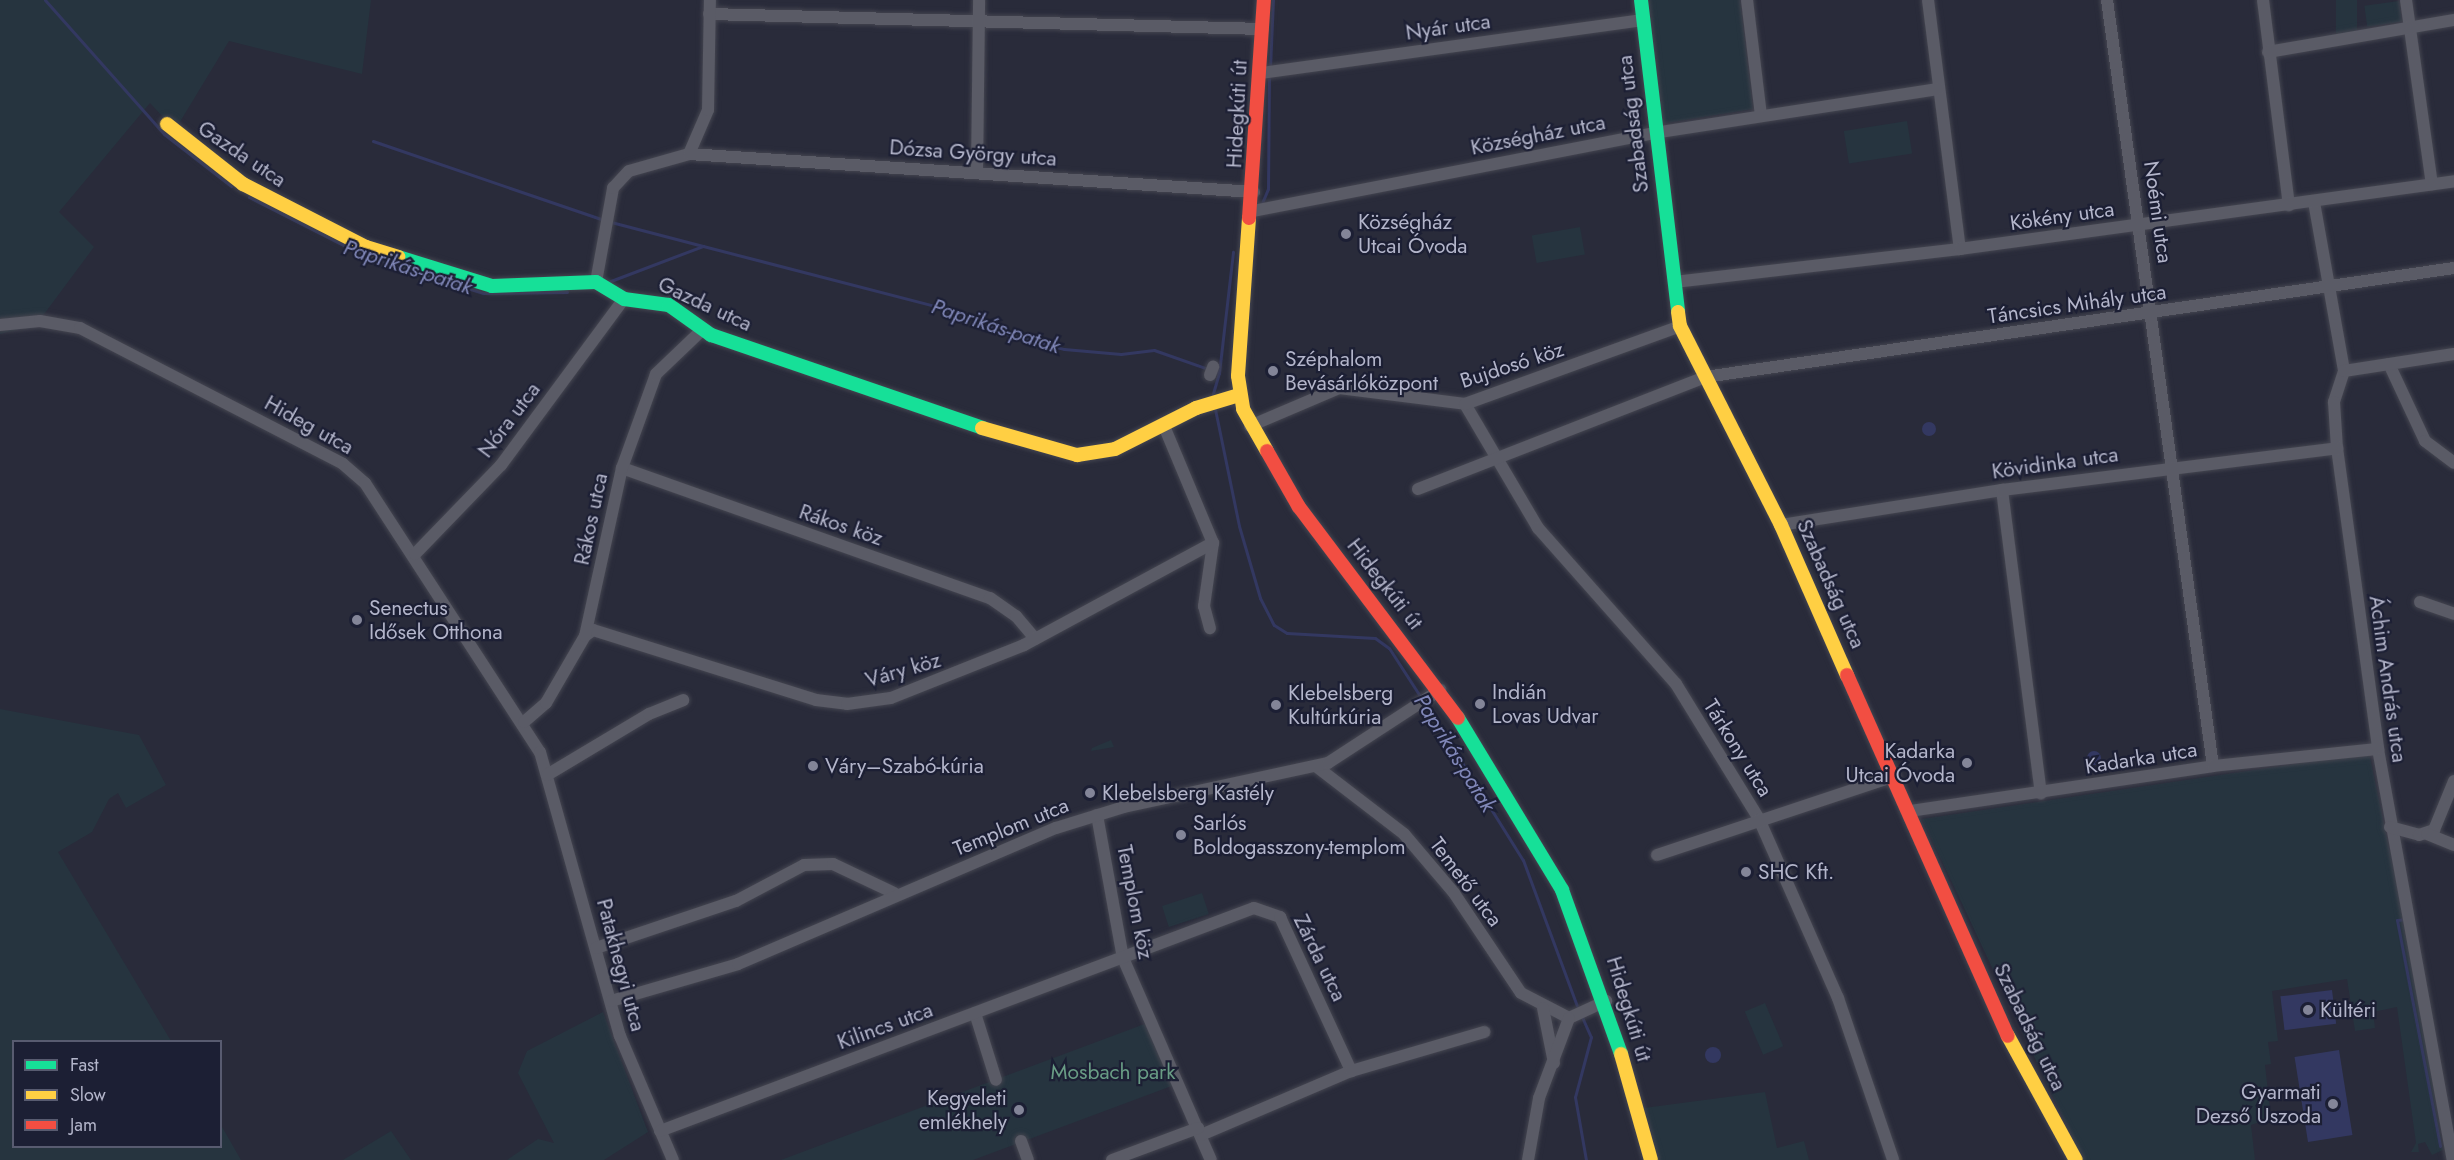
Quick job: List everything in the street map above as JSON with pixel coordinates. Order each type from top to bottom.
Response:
[{"type":"street","points":[[689,154],[708,110],[710,0]]},
{"type":"street","points":[[977,172],[979,0]]},
{"type":"street","name":"Hidegkúti út","points":[[1264,0],[1263,29],[1266,72],[1254,192],[1239,395],[1250,426],[1299,507],[1497,775],[1562,890],[1606,1001],[1651,1160]]},
{"type":"street","name":"Szabadság utca","points":[[1641,0],[1654,133],[1680,327],[1781,525],[1910,811],[2002,1025],[2076,1160]]},
{"type":"street","points":[[1747,0],[1761,115]]},
{"type":"street","points":[[1928,0],[1960,249]]},
{"type":"street","name":"Noémi utca","points":[[2107,0],[2141,225],[2170,466],[2213,766]]},
{"type":"street","points":[[2263,0],[2289,205]]},
{"type":"street","points":[[2406,0],[2413,27],[2432,184]]},
{"type":"street","points":[[709,14],[978,24],[1263,29]]},
{"type":"street","name":"Nyár utca","points":[[1266,72],[1642,20]]},
{"type":"street","points":[[2268,52],[2454,20]]},
{"type":"street","name":"Községház utca","points":[[1253,211],[1654,133],[1939,89]]},
{"type":"street","name":"Gazda utca","points":[[167,124],[243,184],[366,246],[492,286],[601,285],[624,299],[636,296],[669,305],[702,330],[922,411],[1051,452],[1095,455],[1164,426],[1213,402],[1239,395]]},
{"type":"street","name":"Dózsa György utca","points":[[601,285],[605,213],[613,188],[629,171],[689,154],[1254,192]]},
{"type":"street","name":"Kökény utca","points":[[1674,282],[1960,249],[2454,181]]},
{"type":"street","name":"Áchim András utca","points":[[2314,202],[2344,371],[2334,402],[2337,448],[2378,749],[2390,827],[2453,1158]]},
{"type":"street","name":"Táncsics Mihály utca","points":[[1418,489],[1492,458],[1705,377],[2454,268]]},
{"type":"street","name":"Nóra utca","points":[[415,554],[501,465],[624,299]]},
{"type":"street","name":"Hideg utca","points":[[0,325],[40,321],[81,327],[343,464],[364,483],[415,554],[524,722]]},
{"type":"street","name":"Bujdosó köz","points":[[1250,426],[1340,388],[1465,404],[1680,327]]},
{"type":"street","name":"Rákos utca","points":[[524,722],[546,703],[585,636],[622,468],[661,364],[702,330]]},
{"type":"street","points":[[2344,371],[2454,354]]},
{"type":"street","points":[[2389,364],[2425,441],[2454,463]]},
{"type":"street","name":"Tárkony utca","points":[[1465,404],[1492,458],[1538,528],[1676,684],[1759,819],[1838,998],[1893,1160]]},
{"type":"street","points":[[1164,426],[1213,543],[1204,606],[1210,628]]},
{"type":"street","name":"Kövidinka utca","points":[[1781,525],[2170,466],[2337,448]]},
{"type":"street","name":"Rákos köz","points":[[622,468],[990,598],[1016,616],[1035,639]]},
{"type":"street","points":[[2002,490],[2041,794]]},
{"type":"street","name":"Váry köz","points":[[585,636],[593,630],[816,700],[847,704],[891,698],[934,685],[1035,639],[1213,543]]},
{"type":"street","points":[[2420,602],[2454,614]]},
{"type":"street","name":"Templom utca","points":[[611,1001],[717,972],[894,893],[1097,815],[1317,767],[1436,693]]},
{"type":"street","points":[[548,775],[649,714],[683,700]]},
{"type":"street","name":"Patakhegyi utca","points":[[524,722],[548,775],[633,1075],[674,1160]]},
{"type":"street","name":"Kadarka utca","points":[[1910,811],[2041,794],[2213,766],[2378,749]]},
{"type":"street","name":"Temető utca","points":[[1317,767],[1404,834],[1454,893],[1511,981],[1543,1008],[1577,1014]]},
{"type":"street","points":[[1657,855],[1759,819],[1894,776]]},
{"type":"street","points":[[2427,834],[2454,781]]},
{"type":"street","name":"Templom köz","points":[[1097,815],[1123,958],[1212,1160]]},
{"type":"street","points":[[2390,827],[2427,834],[2454,845]]},
{"type":"street","points":[[596,948],[736,901],[804,865],[833,864],[894,893]]},
{"type":"street","name":"Zárda utca","points":[[1123,958],[1254,908],[1273,911],[1350,1071]]},
{"type":"street","name":"Kilincs utca","points":[[660,1131],[1123,958]]},
{"type":"street","points":[[1528,1160],[1537,1106],[1577,1014],[1606,1001]]},
{"type":"street","points":[[1543,1008],[1554,1063]]},
{"type":"street","points":[[975,1013],[996,1080]]},
{"type":"street","points":[[1112,1160],[1199,1132],[1350,1071],[1484,1032]]},
{"type":"street","points":[[1021,1141],[1028,1160]]},
{"type":"green space","points":[[0,0],[371,0],[362,74],[229,41],[175,130],[150,103],[59,212],[94,247],[36,325],[0,334]]},
{"type":"green space","points":[[1649,0],[1740,0],[1753,109],[1660,124]]},
{"type":"green space","points":[[2336,0],[2357,0],[2357,36],[2336,36]]},
{"type":"green space","points":[[2399,1],[2402,22],[2367,27],[2364,6]]},
{"type":"green space","points":[[1907,121],[1912,154],[1849,164],[1844,131]]},
{"type":"green space","points":[[1580,227],[1585,255],[1537,263],[1532,236]]},
{"type":"green space","points":[[0,709],[139,735],[166,785],[126,808],[118,793],[109,799],[92,832],[58,852],[170,1040],[12,1040],[12,1148],[222,1148],[222,1127],[241,1160],[0,1160]]},
{"type":"green space","points":[[1111,740],[1114,747],[1091,751],[1092,748]]},
{"type":"green space","points":[[2369,753],[2413,961],[2443,1150],[2432,1155],[2425,1142],[2418,1144],[2419,1152],[2411,1152],[2416,1143],[2397,1007],[2373,1012],[2375,1028],[2355,1031],[2347,979],[2272,991],[2278,1041],[2268,1042],[2271,1064],[2265,1065],[2271,1118],[2251,1125],[2255,1160],[2083,1160],[1922,819]]},
{"type":"green space","points":[[1202,893],[1209,914],[1169,927],[1162,906]]},
{"type":"green space","points":[[1765,1003],[1783,1046],[1763,1055],[1745,1012]]},
{"type":"green space","points":[[603,1012],[648,1132],[604,1160],[507,1160],[538,1139],[554,1143],[518,1073],[527,1051]]},
{"type":"green space","name":"Mosbach park","points":[[1150,1022],[1177,1084],[973,1160],[781,1160]]},
{"type":"green space","points":[[1765,1092],[1777,1148],[1804,1141],[1809,1160],[1659,1160],[1644,1108]]},
{"type":"green space","points":[[391,1131],[411,1160],[343,1160]]},
{"type":"water","points":[[1929,422],[1934,424],[1936,429],[1934,434],[1929,436],[1924,434],[1922,429],[1924,424]]},
{"type":"water","points":[[2094,751],[2099,753],[2101,758],[2099,763],[2094,765],[2089,763],[2087,758],[2089,753]]},
{"type":"water","name":"Kültéri","points":[[2332,990],[2336,1024],[2285,1030],[2280,996]]},
{"type":"water","points":[[1713,1047],[1719,1049],[1721,1055],[1719,1061],[1713,1063],[1707,1061],[1705,1055],[1707,1049]]},
{"type":"water","points":[[2339,1050],[2352,1135],[2308,1142],[2295,1057]]},
{"type":"waterway","name":"Paprikás-patak","points":[[45,0],[164,134],[231,186]]},
{"type":"waterway","points":[[1270,68],[1273,0]]},
{"type":"waterway","points":[[1262,203],[1268,189],[1269,74]]},
{"type":"waterway","points":[[373,141],[604,220]]},
{"type":"waterway","name":"Paprikás-patak","points":[[249,197],[355,251]]},
{"type":"waterway","points":[[611,222],[703,246]]},
{"type":"waterway","name":"Paprikás-patak","points":[[608,282],[703,246],[962,313],[1009,335],[1064,349],[1121,354],[1154,350],[1208,369]]},
{"type":"waterway","points":[[1219,373],[1233,252]]},
{"type":"waterway","name":"Paprikás-patak","points":[[384,262],[483,293],[567,292]]},
{"type":"waterway","name":"Paprikás-patak","points":[[1212,397],[1219,373],[1215,371]]},
{"type":"waterway","name":"Paprikás-patak","points":[[1215,409],[1239,526],[1260,598],[1274,625],[1287,633],[1375,638],[1389,648],[1422,699]]},
{"type":"waterway","name":"Paprikás-patak","points":[[1426,705],[1523,860],[1579,1011]]},
{"type":"waterway","points":[[2407,919],[2397,920],[2440,1146]]},
{"type":"waterway","name":"Paprikás-patak","points":[[1582,1017],[1591,1037],[1575,1097],[1586,1160]]},
{"type":"traffic: fast","points":[[1641,0],[1678,312]]},
{"type":"traffic: fast","points":[[398,257],[492,286],[596,282],[624,299],[669,305],[711,335],[982,428]]},
{"type":"traffic: fast","points":[[1458,718],[1562,890],[1621,1054]]},
{"type":"traffic: slow","points":[[167,124],[243,184],[366,247],[398,257]]},
{"type":"traffic: slow","points":[[1249,218],[1238,376],[1243,409],[1267,451]]},
{"type":"traffic: slow","points":[[1678,312],[1680,326],[1781,525],[1847,675]]},
{"type":"traffic: slow","points":[[982,428],[1077,455],[1115,449],[1196,408],[1239,395]]},
{"type":"traffic: slow","points":[[2008,1036],[2076,1160]]},
{"type":"traffic: slow","points":[[1621,1054],[1651,1160]]},
{"type":"traffic: jam","points":[[1249,218],[1264,0]]},
{"type":"traffic: jam","points":[[1267,451],[1299,507],[1458,718]]},
{"type":"traffic: jam","points":[[1847,675],[2008,1036]]},
{"type":"place","name":"Községház Utcai Óvoda","points":[[1346,234]]},
{"type":"place","name":"Széphalom Bevásárlóközpont","points":[[1273,371]]},
{"type":"place","name":"Senectus Idősek Otthona","points":[[357,620]]},
{"type":"place","name":"Indián Lovas Udvar","points":[[1480,704]]},
{"type":"place","name":"Klebelsberg Kultúrkúria","points":[[1276,705]]},
{"type":"place","name":"Kadarka Utcai Óvoda","points":[[1967,763]]},
{"type":"place","name":"Váry–Szabó-kúria","points":[[813,766]]},
{"type":"place","name":"Klebelsberg Kastély","points":[[1090,793]]},
{"type":"place","name":"Sarlós Boldogasszony-templom","points":[[1181,835]]},
{"type":"place","name":"SHC Kft.","points":[[1746,872]]},
{"type":"place","name":"Kültéri","points":[[2308,1010]]},
{"type":"place","name":"Gyarmati Dezső Uszoda","points":[[2333,1104]]},
{"type":"place","name":"Kegyeleti emlékhely","points":[[1019,1110]]}]
